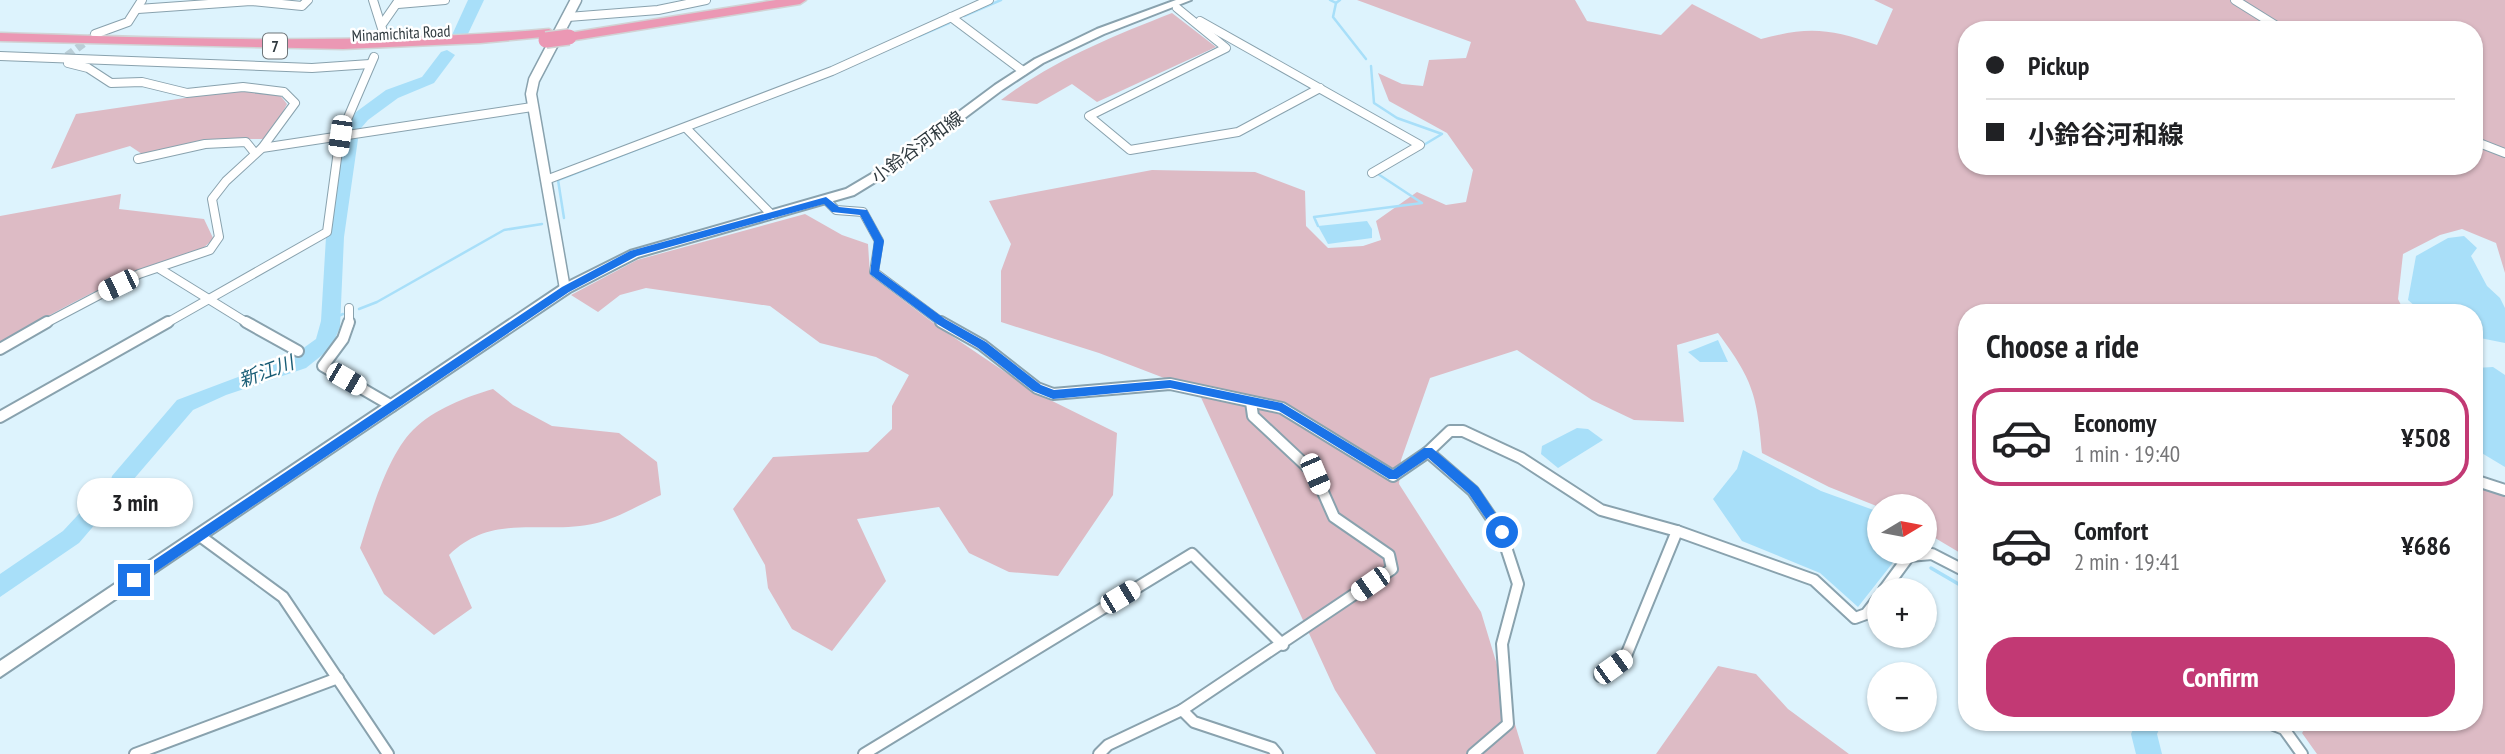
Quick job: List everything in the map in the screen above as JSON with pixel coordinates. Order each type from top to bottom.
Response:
[{"type":"highway","name":"Minamichita Road","points":[[0,44],[311,54],[425,50],[548,36],[569,28],[763,0]]},
{"type":"highway","name":"Minamichita Road","points":[[569,28],[800,0]]},
{"type":"highway","name":"Minamichita Road","points":[[0,37],[311,47],[548,36]]},
{"type":"main road","name":"小鈴谷河和線","points":[[0,670],[565,289],[634,254],[826,200],[880,176],[1023,71],[1085,39],[1178,4]]},
{"type":"street","points":[[95,34],[128,22],[142,0]]},
{"type":"street","points":[[138,9],[251,1],[302,6],[308,0]]},
{"type":"street","points":[[373,0],[383,23],[385,38]]},
{"type":"street","points":[[383,23],[398,2],[444,0]]},
{"type":"street","points":[[565,289],[532,107],[534,80],[569,28],[576,0]]},
{"type":"street","points":[[569,28],[706,0]]},
{"type":"street","points":[[546,180],[832,71],[989,0]]},
{"type":"street","points":[[2235,0],[2269,21]]},
{"type":"street","points":[[1178,4],[1226,48],[1089,116],[1130,150],[1238,132],[1320,88]]},
{"type":"street","points":[[1178,4],[1420,145],[1372,173]]},
{"type":"street","points":[[951,17],[1023,71]]},
{"type":"street","points":[[0,57],[66,57],[312,68],[372,61],[340,136],[327,232],[0,417]]},
{"type":"street","points":[[0,349],[76,305],[139,274],[210,250],[219,237],[212,199],[258,150],[295,103],[284,92],[243,87],[187,93],[142,82],[111,83],[88,68],[61,61],[66,57]]},
{"type":"street","points":[[138,159],[179,148],[232,141],[246,142],[258,150],[532,107]]},
{"type":"street","points":[[686,128],[772,215]]},
{"type":"street","points":[[2483,144],[2505,153]]},
{"type":"street","points":[[826,200],[836,210],[863,212],[879,241],[874,272],[941,322],[982,345],[1037,388],[1053,394],[1170,384],[1282,408],[1393,476],[1428,452],[1450,431],[1463,431],[1521,458],[1601,510],[1677,531],[1814,580],[1855,618],[1867,613]]},
{"type":"street","points":[[160,269],[207,300],[298,351]]},
{"type":"street","points":[[349,308],[351,317],[343,340],[323,366],[392,406]]},
{"type":"street","points":[[1099,754],[1108,744],[1182,709],[1283,645],[1392,569],[1389,555],[1334,517],[1315,474],[1252,416],[1251,402]]},
{"type":"street","points":[[1428,452],[1473,491],[1502,532],[1518,584],[1502,644],[1508,724],[1473,754]]},
{"type":"street","points":[[2483,483],[2505,489]]},
{"type":"street","points":[[1600,676],[1625,658],[1677,531]]},
{"type":"street","points":[[201,536],[283,597],[388,754]]},
{"type":"street","points":[[864,754],[1192,554],[1283,645]]},
{"type":"street","points":[[1893,578],[1909,556],[1933,554],[1958,567]]},
{"type":"street","points":[[135,754],[338,678]]},
{"type":"street","points":[[1182,709],[1194,722],[1272,748],[1277,754]]},
{"type":"street","points":[[2287,731],[2302,754]]},
{"type":"shaded area","points":[[1357,0],[1575,0],[1587,21],[1661,35],[1692,4],[1761,39],[1793,32],[1820,31],[1846,35],[1877,45],[1893,9],[1874,0],[2505,0],[2505,273],[2496,243],[2462,229],[2440,235],[2403,254],[2398,299],[2400,304],[1958,304],[1958,552],[1937,539],[1937,494],[1867,494],[1867,502],[1829,487],[1762,453],[1758,416],[1751,389],[1739,363],[1718,333],[1677,345],[1684,422],[1634,420],[1592,400],[1517,350],[1430,378],[1401,460],[1399,484],[1481,612],[1524,754],[1376,754],[1335,690],[1198,391],[1099,353],[1001,322],[1001,271],[1011,244],[989,201],[1152,170],[1255,172],[1305,191],[1306,226],[1328,248],[1363,246],[1381,240],[1376,221],[1417,192],[1446,205],[1466,202],[1473,170],[1447,133],[1389,101],[1378,73],[1402,84],[1423,86],[1429,60],[1466,58],[1471,42]]},
{"type":"shaded area","points":[[1172,13],[1216,47],[1097,102],[1072,84],[1037,104],[1001,100],[1062,61]]},
{"type":"shaded area","points":[[239,90],[279,94],[287,104],[276,125],[263,139],[236,139],[142,154],[130,146],[51,169],[76,114]]},
{"type":"shaded area","points":[[121,194],[119,209],[204,219],[213,238],[199,251],[102,288],[0,344],[0,216]]},
{"type":"shaded area","points":[[805,214],[842,235],[868,244],[870,275],[940,328],[1036,393],[1117,433],[1113,495],[1058,576],[1009,572],[969,553],[939,507],[857,519],[886,581],[832,651],[792,629],[768,588],[765,565],[733,509],[773,457],[868,452],[892,429],[892,406],[909,375],[876,357],[820,343],[770,306],[646,288],[620,295],[598,312],[571,295],[637,260]]},
{"type":"shaded area","points":[[493,389],[513,405],[552,426],[619,433],[657,462],[661,495],[597,523],[501,529],[484,533],[466,542],[449,555],[472,608],[434,635],[384,594],[360,548],[395,454],[413,430],[440,410]]},
{"type":"shaded area","points":[[2483,488],[2505,494],[2505,754],[2317,754],[2302,733],[2483,731]]},
{"type":"shaded area","points":[[1718,666],[1756,674],[1788,709],[1849,754],[1656,754]]},
{"type":"water","points":[[1367,221],[1372,229],[1372,238],[1328,244],[1318,226]]},
{"type":"water","points":[[2464,236],[2477,248],[2471,256],[2487,286],[2500,298],[2505,308],[2505,343],[2483,339],[2483,304],[2413,304],[2408,300],[2416,256],[2448,238]]},
{"type":"water","points":[[1718,340],[1728,362],[1700,362],[1688,352]]},
{"type":"water","points":[[2493,367],[2505,375],[2505,467],[2483,454],[2483,368]]},
{"type":"water","points":[[1577,428],[1588,429],[1603,440],[1558,468],[1541,454],[1542,446]]},
{"type":"water","points":[[1743,450],[1821,491],[1867,508],[1867,564],[1892,564],[1881,578],[1867,578],[1867,596],[1858,607],[1820,573],[1742,541],[1713,499],[1737,469]]},
{"type":"waterway","name":"新江川","points":[[460,35],[476,0]]},
{"type":"waterway","points":[[964,16],[1001,0]]},
{"type":"waterway","points":[[1330,0],[1336,3]]},
{"type":"waterway","points":[[1336,3],[1340,0]]},
{"type":"waterway","points":[[1336,3],[1333,17],[1366,59]]},
{"type":"waterway","points":[[919,36],[949,23]]},
{"type":"waterway","name":"新江川","points":[[351,131],[362,116],[392,94],[428,80],[447,55]]},
{"type":"waterway","points":[[1371,66],[1374,103],[1397,118],[1442,134],[1422,146]]},
{"type":"waterway","points":[[564,218],[558,180],[682,132]]},
{"type":"waterway","name":"新江川","points":[[120,482],[161,430],[185,405],[218,390],[299,363],[314,354],[324,343],[330,327],[335,237],[349,139]]},
{"type":"waterway","points":[[1318,226],[1314,217],[1422,203],[1378,174],[1383,171]]},
{"type":"waterway","points":[[359,309],[377,302],[504,230],[542,224]]},
{"type":"waterway","points":[[331,319],[343,314]]},
{"type":"waterway","name":"新江川","points":[[0,587],[71,537],[112,493]]},
{"type":"waterway","points":[[1931,568],[1958,584]]},
{"type":"waterway","points":[[2145,731],[2149,754]]},
{"type":"tunnel","points":[[67,56],[92,37]]},
{"type":"route","points":[[134,580],[565,289],[634,254],[826,200],[836,210],[863,212],[879,241],[874,272],[941,322],[982,345],[1037,388],[1053,394],[1170,384],[1282,408],[1393,476],[1428,452],[1473,491],[1502,532]]}]
